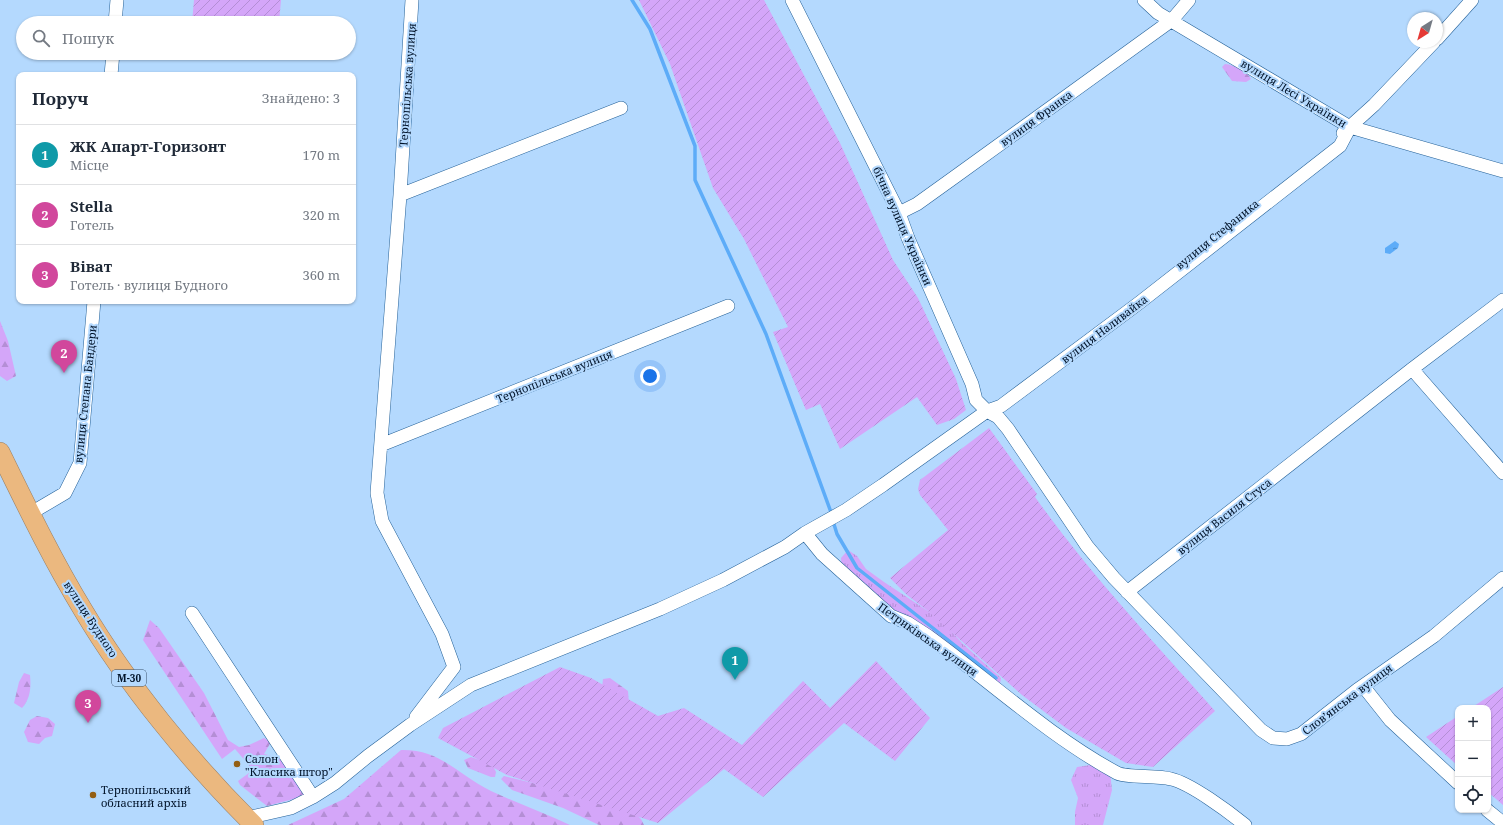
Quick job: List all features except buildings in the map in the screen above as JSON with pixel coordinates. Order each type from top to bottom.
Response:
[{"type":"highway","name":"вулиця Будного","points":[[0,452],[56,563],[84,612],[130,679],[175,738],[250,822]]},
{"type":"street","points":[[116,16],[117,0]]},
{"type":"street","name":"Тернопільська вулиця","points":[[410,725],[454,667],[442,634],[382,521],[377,493],[400,195],[412,0]]},
{"type":"street","name":"бічна вулиця Українки","points":[[792,0],[899,213],[908,238],[972,384],[976,400],[987,411]]},
{"type":"street","name":"вулиця Лесі Українки","points":[[1144,0],[1158,13],[1350,127],[1503,171]]},
{"type":"street","name":"вулиця Франка","points":[[899,213],[917,204],[950,181],[1172,20],[1189,0]]},
{"type":"street","points":[[1443,32],[1472,0]]},
{"type":"street","name":"вулиця Стефаника","points":[[987,411],[1176,267],[1350,127],[1428,48]]},
{"type":"street","points":[[111,72],[112,60]]},
{"type":"street","points":[[400,195],[621,108]]},
{"type":"street","name":"вулиця Василя Стуса","points":[[1127,592],[1412,369],[1503,300]]},
{"type":"street","name":"вулиця Степана Бандери","points":[[31,513],[65,493],[80,463],[94,304]]},
{"type":"street","name":"Тернопільська вулиця","points":[[381,445],[728,306]]},
{"type":"street","points":[[1412,369],[1503,473]]},
{"type":"street","points":[[250,822],[291,808],[335,784],[368,756],[410,725],[471,685],[660,609],[723,580],[785,547],[805,532],[825,522],[883,485],[987,411],[998,417],[1008,429],[1087,546],[1127,592]]},
{"type":"street","name":"Петриківська вулиця","points":[[805,532],[822,554],[891,616],[908,623],[928,636],[1078,751],[1119,775],[1145,775],[1172,779],[1203,795],[1245,825]]},
{"type":"street","name":"Словʼянська вулиця","points":[[1127,592],[1261,730],[1273,738],[1287,739],[1301,734],[1363,686],[1434,636],[1503,578]]},
{"type":"street","points":[[192,613],[313,797]]},
{"type":"street","points":[[1363,686],[1390,720],[1455,779]]},
{"type":"street","points":[[1491,813],[1503,823]]},
{"type":"green space","points":[[194,0],[281,0],[280,16],[193,16]]},
{"type":"green space","points":[[639,0],[764,0],[840,143],[893,260],[918,298],[956,379],[966,410],[954,419],[937,425],[917,397],[840,449],[820,404],[806,410],[773,332],[788,327],[744,239],[713,188],[670,64]]},
{"type":"green space","points":[[1225,64],[1247,73],[1251,79],[1246,82],[1232,81],[1222,67]]},
{"type":"green space","points":[[0,321],[8,341],[16,376],[7,381],[0,376]]},
{"type":"green space","points":[[989,428],[1037,494],[1035,497],[1077,553],[1215,711],[1153,767],[1126,763],[1066,728],[1022,695],[928,611],[907,595],[890,578],[948,530],[920,495],[918,489],[920,480]]},
{"type":"green space","points":[[848,550],[857,556],[866,569],[940,619],[962,643],[1001,678],[1000,684],[896,614],[842,572],[841,558]]},
{"type":"green space","points":[[150,620],[159,628],[204,693],[228,740],[239,747],[249,745],[264,738],[271,742],[264,754],[281,758],[305,793],[301,797],[267,806],[240,785],[238,781],[253,770],[235,749],[222,759],[143,640]]},
{"type":"green space","points":[[876,661],[930,718],[895,761],[844,723],[763,797],[724,769],[658,823],[507,775],[438,738],[443,728],[560,667],[591,678],[658,716],[684,708],[742,745],[803,681],[830,708]]},
{"type":"green space","points":[[24,673],[30,675],[30,688],[29,696],[22,708],[14,703],[19,682]]},
{"type":"green space","points":[[610,678],[628,691],[629,704],[602,688],[603,679]]},
{"type":"green space","points":[[1503,687],[1503,805],[1491,795],[1491,705],[1476,705]]},
{"type":"green space","points":[[37,716],[48,718],[55,724],[52,736],[45,738],[39,744],[28,742],[24,732],[30,720]]},
{"type":"green space","points":[[1455,718],[1455,763],[1426,737]]},
{"type":"green space","points":[[401,750],[415,751],[438,758],[479,785],[570,825],[288,825],[344,799]]},
{"type":"green space","points":[[471,757],[492,764],[496,772],[495,777],[491,777],[468,768],[464,760]]},
{"type":"green space","points":[[1097,764],[1110,772],[1112,790],[1103,825],[1075,825],[1075,812],[1078,798],[1071,780],[1077,767]]},
{"type":"green space","points":[[504,776],[627,806],[641,819],[644,825],[599,825],[563,808],[512,790],[501,779]]},
{"type":"water","points":[[1395,241],[1399,244],[1398,248],[1390,254],[1385,253],[1385,248]]},
{"type":"waterway","points":[[632,0],[650,29],[695,146],[695,180],[766,334],[832,515]]},
{"type":"waterway","points":[[833,521],[837,534],[857,568],[996,678]]},
{"type":"place","name":"Stella","points":[[64,373]]},
{"type":"place","name":"ЖК Апарт-Горизонт","points":[[735,680]]},
{"type":"place","name":"Віват","points":[[88,723]]},
{"type":"place","name":"Салон \"Класика штор\"","points":[[237,764]]},
{"type":"place","name":"Тернопільський обласний архів","points":[[93,795]]}]
